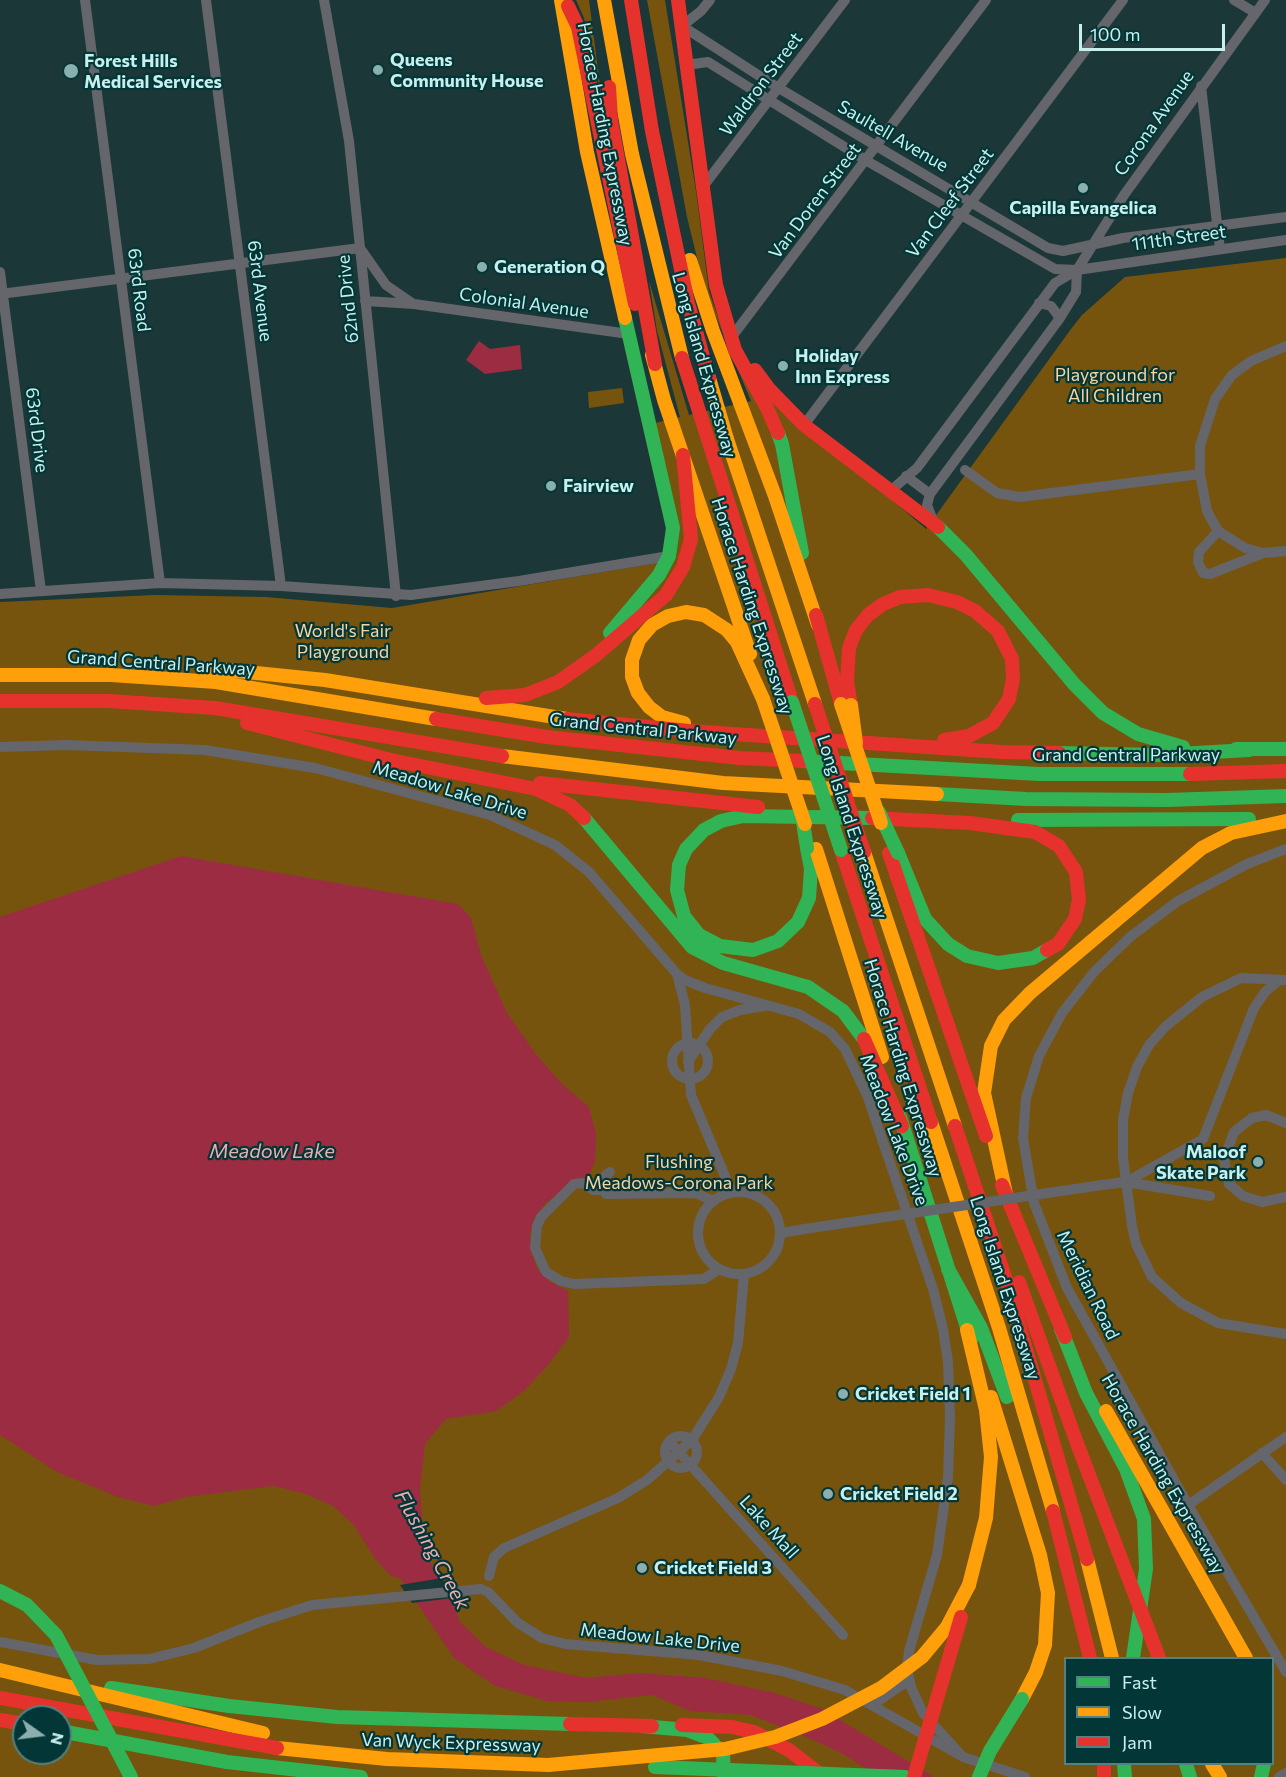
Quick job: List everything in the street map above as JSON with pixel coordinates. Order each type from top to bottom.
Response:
[{"type":"main road","name":"Horace Harding Expressway","points":[[561,0],[587,152],[670,508],[673,537],[669,556]]},
{"type":"main road","points":[[566,0],[578,27],[638,316],[655,364]]},
{"type":"main road","points":[[603,0],[611,120],[655,364]]},
{"type":"main road","name":"Long Island Expressway","points":[[603,0],[632,154],[671,321],[707,443],[996,1318],[1063,1546],[1090,1657]]},
{"type":"main road","name":"Long Island Expressway","points":[[631,0],[680,269],[717,406],[939,1077],[1037,1382],[1092,1571],[1112,1657]]},
{"type":"main road","points":[[678,0],[716,285],[735,350],[770,414],[782,444],[799,541],[818,625]]},
{"type":"main road","points":[[666,199],[775,496],[846,704]]},
{"type":"main road","points":[[724,318],[760,377],[804,425],[889,492],[938,527],[966,555],[1074,684],[1112,719],[1138,734],[1171,745],[1249,750]]},
{"type":"main road","name":"Horace Harding Expressway","points":[[655,364],[1040,1555],[1048,1593],[1044,1645],[1036,1672],[990,1751],[979,1777]]},
{"type":"main road","points":[[75,674],[194,667],[402,691],[506,698],[535,692],[558,682],[595,656],[666,595],[677,578],[687,558],[691,539],[683,455]]},
{"type":"main road","points":[[558,682],[634,607],[659,575],[669,556]]},
{"type":"main road","points":[[490,778],[826,815],[970,823],[1035,832],[1059,846],[1071,862],[1079,889],[1075,919],[1065,936],[1043,954],[1022,962],[998,963],[978,960],[957,951],[938,936],[925,919],[893,853],[879,812],[851,742],[846,704],[847,671],[852,639],[868,615],[883,604],[900,597],[937,596],[965,605],[998,631],[1012,658],[1012,689],[1005,708],[993,723],[978,733],[943,741],[893,737],[851,742]]},
{"type":"main road","points":[[761,735],[678,722],[655,712],[643,700],[635,685],[632,668],[635,650],[645,632],[660,619],[686,612],[704,615],[720,624],[737,642],[763,699]]},
{"type":"main road","name":"Grand Central Parkway","points":[[0,675],[75,674],[169,678],[252,687],[547,737],[730,757],[1048,774],[1162,775],[1286,771]]},
{"type":"main road","points":[[402,691],[568,719],[689,731],[891,746],[1043,753],[1170,754],[1286,749]]},
{"type":"main road","points":[[0,701],[83,700],[180,705],[276,716],[511,758],[705,781],[1026,799],[1167,800],[1286,796]]},
{"type":"main road","points":[[180,705],[363,753],[490,778],[545,792],[578,810],[595,828],[680,936],[698,952],[723,963],[807,987],[837,1005],[860,1030],[868,1044],[902,1126]]},
{"type":"main road","points":[[811,849],[809,898],[798,922],[778,941],[753,950],[728,948],[699,935],[684,916],[677,890],[679,865],[686,849],[704,830],[721,821],[743,816],[826,815]]},
{"type":"main road","points":[[970,823],[1010,819],[1170,821],[1286,819]]},
{"type":"main road","points":[[1006,1194],[984,1093],[991,1046],[1004,1020],[1030,993],[1202,848],[1221,837],[1240,830],[1286,819]]},
{"type":"main road","name":"Horace Harding Expressway","points":[[893,853],[1006,1194],[1061,1329],[1245,1657]]},
{"type":"main road","points":[[939,1077],[973,1146],[992,1207],[1078,1446],[1148,1657]]},
{"type":"main road","points":[[948,1269],[972,1309],[988,1344],[1031,1472],[1063,1546]]},
{"type":"main road","points":[[1061,1329],[1086,1393],[1126,1469],[1144,1519],[1146,1569],[1132,1657]]},
{"type":"main road","points":[[914,1777],[986,1518],[990,1457],[986,1410],[967,1330]]},
{"type":"main road","points":[[1095,1497],[1157,1657]]},
{"type":"main road","points":[[548,1765],[725,1749],[775,1737],[822,1719],[881,1688],[921,1657],[947,1627],[969,1585]]},
{"type":"main road","points":[[0,1591],[27,1605],[56,1635],[131,1777]]},
{"type":"main road","points":[[0,1669],[171,1698],[286,1712],[376,1719],[642,1726],[708,1725],[754,1732],[789,1750],[823,1777]]},
{"type":"main road","points":[[0,1669],[229,1727],[431,1762]]},
{"type":"main road","name":"Van Wyck Expressway","points":[[0,1698],[258,1746],[327,1754],[431,1762],[805,1771],[905,1777]]},
{"type":"main road","points":[[642,1726],[687,1730],[708,1738],[723,1754],[724,1777]]},
{"type":"main road","name":"Van Wyck Expressway","points":[[72,1733],[227,1762],[362,1777]]},
{"type":"street","name":"63rd Road","points":[[85,0],[160,584]]},
{"type":"street","name":"63rd Avenue","points":[[206,0],[281,586]]},
{"type":"street","name":"62nd Drive","points":[[324,0],[349,141],[396,596]]},
{"type":"street","points":[[682,26],[701,11],[710,0]]},
{"type":"street","name":"Waldron Street","points":[[702,188],[845,0]]},
{"type":"street","name":"Van Doren Street","points":[[734,334],[867,161],[986,0]]},
{"type":"street","name":"Van Cleef Street","points":[[804,425],[1123,0]]},
{"type":"street","points":[[1234,0],[1254,12]]},
{"type":"street","name":"Corona Avenue","points":[[889,492],[917,468],[1054,283],[1077,270],[1124,195],[1254,12],[1265,0]]},
{"type":"street","name":"Saultell Avenue","points":[[682,26],[779,88],[1048,248],[1063,251],[1094,243]]},
{"type":"street","points":[[686,65],[708,63],[720,52]]},
{"type":"street","name":"Saultell Avenue","points":[[708,63],[867,161],[1055,269],[1077,270]]},
{"type":"street","points":[[1201,86],[1220,249]]},
{"type":"street","name":"111th Street","points":[[1094,243],[1286,217]]},
{"type":"street","name":"111th Street","points":[[1077,270],[1286,240]]},
{"type":"street","points":[[1,294],[360,248]]},
{"type":"street","name":"Colonial Avenue","points":[[360,248],[386,285],[414,304]]},
{"type":"street","name":"Corona Avenue","points":[[930,494],[1060,318],[1076,292],[1077,270]]},
{"type":"street","name":"63rd Drive","points":[[0,272],[1,294],[41,591]]},
{"type":"street","name":"Colonial Avenue","points":[[364,301],[414,304],[630,334]]},
{"type":"street","points":[[1039,303],[1051,306],[1060,318]]},
{"type":"street","points":[[1263,553],[1245,548],[1218,531],[1207,512],[1200,474],[1200,446],[1215,399],[1232,375],[1251,361],[1286,346]]},
{"type":"street","points":[[965,470],[997,493],[1020,497],[1200,474]]},
{"type":"street","points":[[906,476],[930,494],[928,512],[938,527]]},
{"type":"street","points":[[1218,531],[1198,552],[1198,562],[1203,573],[1210,574],[1263,553],[1286,551]]},
{"type":"street","points":[[0,594],[160,584],[281,586],[396,596],[519,581],[669,556]]},
{"type":"street","name":"Meadow Lake Drive","points":[[0,747],[67,745],[205,750],[315,768],[490,815],[555,846],[589,872],[677,974],[705,988],[799,1014],[830,1032],[845,1048],[855,1067],[899,1186],[933,1289],[943,1329],[948,1362],[950,1416],[948,1477],[937,1555],[909,1651],[909,1680],[923,1713],[963,1757]]},
{"type":"street","name":"Meridian Road","points":[[1286,849],[1247,864],[1190,894],[1148,922],[1112,953],[1084,984],[1053,1028],[1039,1056],[1026,1098],[1023,1138],[1027,1174],[1053,1258],[1078,1311],[1286,1672]]},
{"type":"street","points":[[677,974],[685,1005],[691,1095],[732,1193]]},
{"type":"street","points":[[1282,981],[1241,978],[1202,997],[1166,1026],[1149,1045],[1137,1067],[1123,1120],[1126,1182],[1136,1244],[1152,1277],[1181,1303],[1218,1323],[1286,1334]]},
{"type":"street","points":[[1126,1182],[1203,1139],[1254,1008],[1265,992],[1282,981]]},
{"type":"street","points":[[688,1062],[710,1029],[723,1017],[740,1010],[769,1006]]},
{"type":"street","points":[[687,1042],[700,1045],[707,1053],[708,1065],[702,1075],[690,1079],[678,1074],[672,1063],[677,1048],[687,1042]]},
{"type":"street","points":[[1286,1123],[1266,1115],[1252,1118],[1234,1132],[1224,1159],[1229,1184],[1243,1196],[1262,1202],[1286,1197]]},
{"type":"street","points":[[610,1172],[605,1176],[603,1190],[593,1190],[582,1183],[574,1184],[541,1217],[537,1227],[535,1248],[546,1272],[561,1281],[574,1284],[704,1279],[719,1269]]},
{"type":"street","points":[[780,1233],[1126,1182],[1210,1196]]},
{"type":"street","points":[[745,1192],[766,1202],[778,1221],[780,1233],[774,1256],[756,1271],[744,1274],[719,1269],[706,1257],[699,1240],[702,1216],[714,1201],[732,1193],[745,1192]]},
{"type":"street","points":[[606,1194],[695,1193],[714,1201]]},
{"type":"street","points":[[489,1576],[494,1557],[504,1548],[618,1498],[670,1463],[692,1440],[713,1407],[731,1369],[738,1343],[744,1274]]},
{"type":"street","points":[[683,1436],[692,1440],[697,1455],[691,1464],[682,1468],[670,1463],[665,1451],[669,1441],[683,1436]]},
{"type":"street","points":[[1188,1505],[1286,1437]]},
{"type":"street","name":"Lake Mall","points":[[669,1441],[843,1635]]},
{"type":"street","points":[[1262,1454],[1286,1480]]},
{"type":"street","name":"Meadow Lake Drive","points":[[0,1642],[97,1660],[149,1659],[194,1648],[260,1622],[312,1605],[481,1589],[488,1592],[518,1623],[542,1638],[565,1644],[699,1655],[782,1671],[845,1690],[963,1757],[1025,1777]]},
{"type":"street","points":[[872,1705],[909,1680]]},
{"type":"street","points":[[1278,1777],[1286,1773]]},
{"type":"green space","points":[[576,0],[589,0],[602,101],[584,18]]},
{"type":"green space","name":"Flushing Meadows-Corona Park","points":[[647,0],[665,0],[696,191],[709,291],[723,332],[771,396],[926,529],[1082,315],[1125,277],[1286,258],[1286,1777],[0,1777],[0,602],[155,595],[266,597],[392,608],[668,561],[667,492],[651,424],[680,417],[657,331],[649,281],[689,415],[751,401],[705,290],[687,217]]},
{"type":"green space","points":[[622,388],[624,403],[589,408],[588,392]]},
{"type":"water","points":[[479,341],[490,349],[520,345],[522,369],[485,374],[466,360]]},
{"type":"water","name":"Meadow Lake","points":[[181,856],[458,904],[471,918],[481,955],[507,1013],[535,1053],[562,1084],[589,1107],[596,1133],[595,1161],[587,1181],[559,1193],[546,1203],[535,1217],[530,1234],[531,1252],[537,1268],[549,1281],[568,1291],[569,1337],[549,1364],[524,1391],[496,1411],[446,1419],[425,1444],[420,1489],[424,1550],[460,1622],[486,1647],[524,1665],[586,1678],[640,1673],[705,1678],[775,1693],[822,1709],[934,1777],[880,1777],[841,1753],[751,1715],[690,1711],[652,1695],[588,1702],[547,1701],[495,1686],[454,1658],[400,1578],[391,1576],[376,1560],[353,1524],[333,1506],[306,1494],[274,1486],[186,1497],[154,1506],[118,1497],[57,1472],[0,1435],[0,917]]},
{"type":"pier","points":[[442,1578],[453,1598],[412,1603],[400,1585]]},
{"type":"traffic: fast","points":[[610,633],[659,575],[669,556],[673,528],[625,318]]},
{"type":"traffic: fast","points":[[778,433],[802,553]]},
{"type":"traffic: fast","points":[[938,527],[966,555],[1074,684],[1103,713],[1138,734],[1183,747]]},
{"type":"traffic: fast","points":[[792,702],[841,850]]},
{"type":"traffic: fast","points":[[1236,749],[1286,749]]},
{"type":"traffic: fast","points":[[1059,753],[1160,755],[1249,750]]},
{"type":"traffic: fast","points":[[803,761],[1039,774],[1190,774]]},
{"type":"traffic: fast","points":[[937,794],[1026,799],[1167,800],[1286,796]]},
{"type":"traffic: fast","points":[[879,812],[898,853]]},
{"type":"traffic: fast","points":[[807,848],[811,869],[809,898],[798,922],[778,941],[753,950],[720,946],[699,935],[684,916],[677,890],[679,865],[686,849],[704,830],[721,821],[743,816],[872,818]]},
{"type":"traffic: fast","points":[[802,816],[807,848]]},
{"type":"traffic: fast","points":[[584,818],[692,947],[723,963],[808,987],[843,1011],[864,1039]]},
{"type":"traffic: fast","points":[[1018,820],[1249,819]]},
{"type":"traffic: fast","points":[[898,853],[925,919],[948,944],[967,956],[998,963],[1033,958],[1047,950]]},
{"type":"traffic: fast","points":[[900,1117],[971,1340]]},
{"type":"traffic: fast","points":[[948,1269],[981,1328],[1007,1397]]},
{"type":"traffic: fast","points":[[1061,1329],[1086,1393],[1126,1469],[1144,1519],[1146,1569],[1133,1657]]},
{"type":"traffic: fast","points":[[0,1591],[27,1605],[56,1635],[131,1777]]},
{"type":"traffic: fast","points":[[111,1688],[229,1706],[337,1717],[570,1724]]},
{"type":"traffic: fast","points":[[979,1777],[990,1751],[1022,1699]]},
{"type":"traffic: fast","points":[[642,1726],[687,1730],[708,1738],[723,1754],[724,1777]]},
{"type":"traffic: fast","points":[[72,1733],[227,1762],[361,1777]]},
{"type":"traffic: fast","points":[[1124,1765],[1125,1777]]},
{"type":"traffic: fast","points":[[1186,1765],[1190,1777]]},
{"type":"traffic: fast","points":[[1261,1777],[1264,1765]]},
{"type":"traffic: fast","points":[[655,1767],[905,1777]]},
{"type":"traffic: slow","points":[[561,0],[587,152],[625,318]]},
{"type":"traffic: slow","points":[[604,0],[632,154],[682,358]]},
{"type":"traffic: slow","points":[[690,260],[713,331],[775,496],[818,625]]},
{"type":"traffic: slow","points":[[652,355],[664,400],[750,654]]},
{"type":"traffic: slow","points":[[709,378],[815,704]]},
{"type":"traffic: slow","points":[[684,723],[662,717],[649,707],[638,693],[632,677],[632,660],[639,640],[652,625],[668,616],[686,612],[704,615],[727,630],[737,642],[763,699]]},
{"type":"traffic: slow","points":[[207,668],[325,680],[567,719]]},
{"type":"traffic: slow","points":[[0,675],[111,675],[216,682],[436,719]]},
{"type":"traffic: slow","points":[[763,699],[805,824]]},
{"type":"traffic: slow","points":[[841,704],[881,823]]},
{"type":"traffic: slow","points":[[851,705],[856,743]]},
{"type":"traffic: slow","points":[[502,756],[723,783],[937,794]]},
{"type":"traffic: slow","points":[[1006,1194],[984,1093],[991,1046],[1004,1020],[1030,993],[1202,848],[1231,833],[1286,821]]},
{"type":"traffic: slow","points":[[816,849],[882,1057]]},
{"type":"traffic: slow","points":[[864,852],[955,1126]]},
{"type":"traffic: slow","points":[[931,1122],[999,1328],[1053,1511]]},
{"type":"traffic: slow","points":[[967,1330],[986,1410],[991,1457],[986,1518],[969,1585]]},
{"type":"traffic: slow","points":[[991,1397],[1040,1555],[1048,1593],[1045,1645],[1036,1672],[1022,1699]]},
{"type":"traffic: slow","points":[[1106,1411],[1245,1657]]},
{"type":"traffic: slow","points":[[1087,1559],[1112,1657]]},
{"type":"traffic: slow","points":[[548,1765],[725,1749],[775,1737],[822,1719],[881,1688],[922,1657],[947,1627],[969,1585]]},
{"type":"traffic: slow","points":[[0,1670],[263,1733]]},
{"type":"traffic: slow","points":[[277,1748],[387,1759],[548,1765]]},
{"type":"traffic: slow","points":[[1213,1765],[1220,1777]]},
{"type":"traffic: jam","points":[[631,0],[652,131],[688,303],[709,378]]},
{"type":"traffic: jam","points":[[678,0],[716,285],[735,350],[778,433]]},
{"type":"traffic: jam","points":[[568,6],[578,27],[635,304]]},
{"type":"traffic: jam","points":[[609,87],[611,120],[655,364]]},
{"type":"traffic: jam","points":[[682,358],[792,702]]},
{"type":"traffic: jam","points":[[755,370],[769,389],[804,425],[938,527]]},
{"type":"traffic: jam","points":[[486,698],[525,695],[558,682],[595,656],[666,595],[683,567],[691,539],[683,455]]},
{"type":"traffic: jam","points":[[851,705],[847,682],[849,648],[856,630],[868,615],[883,604],[900,597],[928,595],[957,602],[975,611],[998,631],[1012,659],[1013,679],[1009,699],[993,723],[969,736],[944,740]]},
{"type":"traffic: jam","points":[[816,615],[841,704]]},
{"type":"traffic: jam","points":[[0,701],[109,701],[215,708],[502,756]]},
{"type":"traffic: jam","points":[[815,704],[864,852]]},
{"type":"traffic: jam","points":[[436,719],[547,737],[739,758],[803,761]]},
{"type":"traffic: jam","points":[[567,719],[689,731],[1002,752],[1059,753]]},
{"type":"traffic: jam","points":[[247,723],[391,760],[536,789],[570,805],[584,818]]},
{"type":"traffic: jam","points":[[1190,774],[1286,771]]},
{"type":"traffic: jam","points":[[540,783],[758,807]]},
{"type":"traffic: jam","points":[[872,818],[970,823],[1035,832],[1059,846],[1076,872],[1079,900],[1075,919],[1058,944],[1047,950]]},
{"type":"traffic: jam","points":[[841,850],[931,1122]]},
{"type":"traffic: jam","points":[[889,853],[986,1136]]},
{"type":"traffic: jam","points":[[864,1039],[902,1126]]},
{"type":"traffic: jam","points":[[955,1126],[1006,1280],[1087,1559]]},
{"type":"traffic: jam","points":[[1002,1185],[1065,1337]]},
{"type":"traffic: jam","points":[[1019,1282],[1078,1446]]},
{"type":"traffic: jam","points":[[1078,1446],[1159,1657]]},
{"type":"traffic: jam","points":[[1053,1511],[1090,1657]]},
{"type":"traffic: jam","points":[[914,1777],[961,1617]]},
{"type":"traffic: jam","points":[[0,1698],[277,1748]]},
{"type":"traffic: jam","points":[[0,1720],[12,1722]]},
{"type":"traffic: jam","points":[[570,1724],[652,1726]]},
{"type":"traffic: jam","points":[[682,1725],[732,1727],[754,1732],[789,1750],[821,1775]]},
{"type":"traffic: jam","points":[[1104,1765],[1104,1777]]},
{"type":"place","name":"Queens Community House","points":[[378,70]]},
{"type":"place","name":"Forest Hills Medical Services","points":[[71,71]]},
{"type":"place","name":"Capilla Evangelica","points":[[1083,188]]},
{"type":"place","name":"Generation Q","points":[[482,267]]},
{"type":"place","name":"Holiday Inn Express","points":[[783,366]]},
{"type":"place","name":"Fairview","points":[[551,486]]},
{"type":"place","name":"Maloof Skate Park","points":[[1258,1162]]},
{"type":"place","name":"Cricket Field 1","points":[[843,1394]]},
{"type":"place","name":"Cricket Field 2","points":[[828,1494]]},
{"type":"place","name":"Cricket Field 3","points":[[642,1568]]},
{"type":"park label","name":"Playground for All Children","points":[[1115,385]]},
{"type":"park label","name":"World's Fair Playground","points":[[343,641]]},
{"type":"water label","name":"Flushing Creek","points":[[432,1550]]}]
